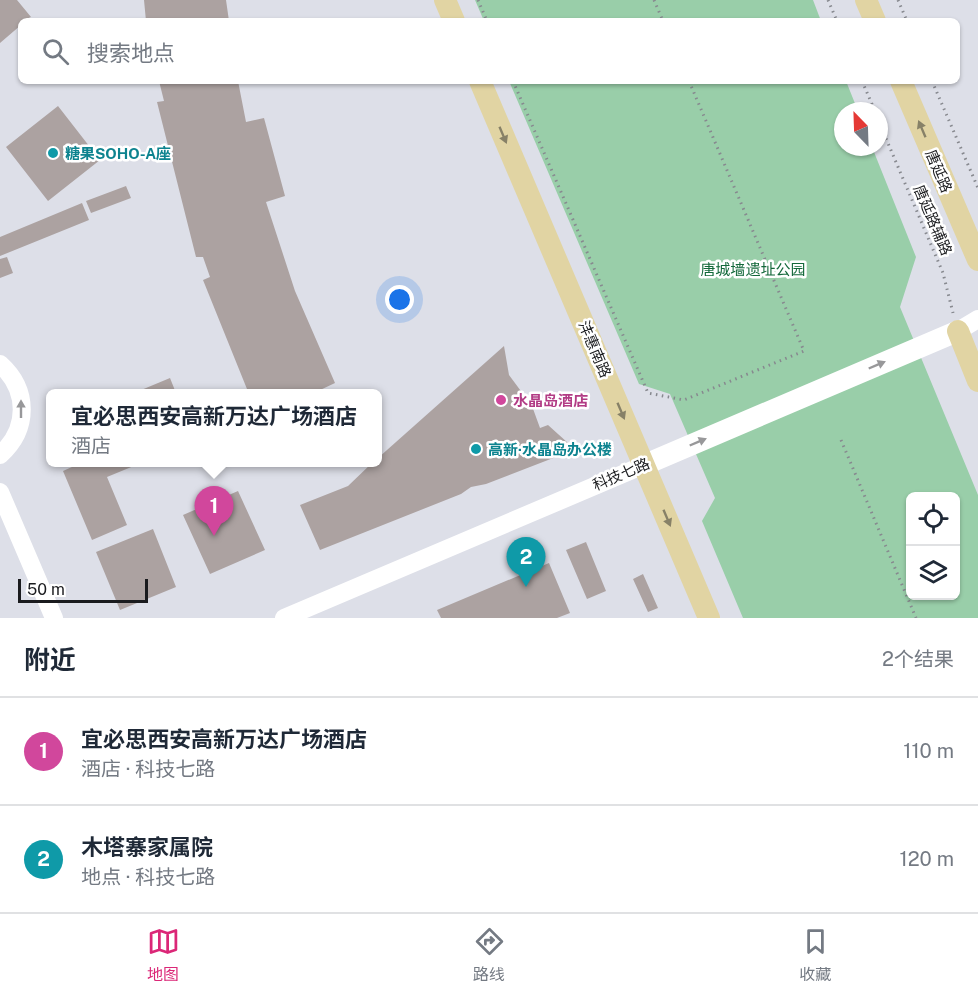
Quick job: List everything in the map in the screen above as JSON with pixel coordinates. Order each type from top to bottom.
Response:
[{"type":"main road","points":[[445,0],[453,18]]},
{"type":"main road","points":[[866,0],[874,18]]},
{"type":"main road","name":"沣惠南路","points":[[481,84],[709,618]]},
{"type":"main road","name":"唐延路","points":[[902,84],[978,260]]},
{"type":"main road","points":[[968,329],[978,381]]},
{"type":"main road","name":"科技七路","points":[[644,465],[968,329]]},
{"type":"street","points":[[968,329],[978,319]]},
{"type":"street","points":[[0,364],[11,374],[20,391],[23,410],[19,430],[10,446],[0,455]]},
{"type":"street","name":"科技七路","points":[[284,618],[644,465]]},
{"type":"street","points":[[0,492],[54,618]]},
{"type":"path","points":[[478,0],[486,18]]},
{"type":"path","points":[[654,0],[662,18]]},
{"type":"path","points":[[828,0],[836,18]]},
{"type":"path","points":[[898,0],[906,18]]},
{"type":"path","points":[[514,84],[648,393],[684,400],[804,351],[690,84]]},
{"type":"path","points":[[863,84],[870,102]]},
{"type":"path","points":[[933,84],[978,188]]},
{"type":"path","name":"唐延路辅路","points":[[888,143],[968,329]]},
{"type":"path","points":[[841,440],[916,618]]},
{"type":"green space","points":[[475,0],[813,0],[820,18],[483,18]]},
{"type":"green space","name":"唐城墙遗址公园","points":[[510,84],[847,84],[854,102],[834,102],[834,156],[876,156],[916,257],[900,307],[978,495],[978,618],[743,618],[702,521],[715,498],[670,394],[639,384]]},
{"type":"building","points":[[0,0],[17,0],[31,17],[18,18],[18,28],[0,43]]},
{"type":"building","points":[[144,0],[226,0],[229,18],[146,18]]},
{"type":"building","points":[[160,84],[239,84],[246,122],[264,118],[285,196],[266,202],[295,291],[335,383],[322,389],[247,389],[203,280],[210,277],[203,257],[196,257],[157,102],[164,101]]},
{"type":"building","name":"糖果SOHO-A座","points":[[58,106],[100,160],[48,201],[6,147]]},
{"type":"building","points":[[126,186],[131,198],[91,213],[86,201]]},
{"type":"building","points":[[82,203],[89,220],[0,256],[0,237]]},
{"type":"building","points":[[7,257],[13,273],[0,278],[0,259]]},
{"type":"building","name":"高新·水晶岛办公楼","points":[[504,346],[509,375],[532,406],[540,428],[548,425],[568,443],[561,455],[486,484],[471,487],[461,494],[320,550],[300,505],[348,486],[368,467],[382,467],[382,454]]},
{"type":"building","points":[[170,378],[174,389],[144,389]]},
{"type":"building","points":[[72,467],[131,467],[107,477],[127,525],[92,540],[63,471]]},
{"type":"building","points":[[238,491],[265,550],[210,574],[183,515]]},
{"type":"building","points":[[153,529],[176,587],[120,610],[96,552]]},
{"type":"building","points":[[586,542],[606,591],[587,599],[566,550]]},
{"type":"building","points":[[549,563],[570,613],[557,618],[441,618],[437,610]]},
{"type":"building","points":[[643,574],[658,608],[648,612],[633,579]]},
{"type":"place","name":"糖果SOHO-A座","points":[[53,153]]},
{"type":"place","name":"水晶岛酒店","points":[[501,400]]},
{"type":"place","name":"高新·水晶岛办公楼","points":[[476,449]]},
{"type":"place","name":"宜必思西安高新万达广场酒店","points":[[214,536]]},
{"type":"place","name":"木塔寨家属院","points":[[526,587]]}]
